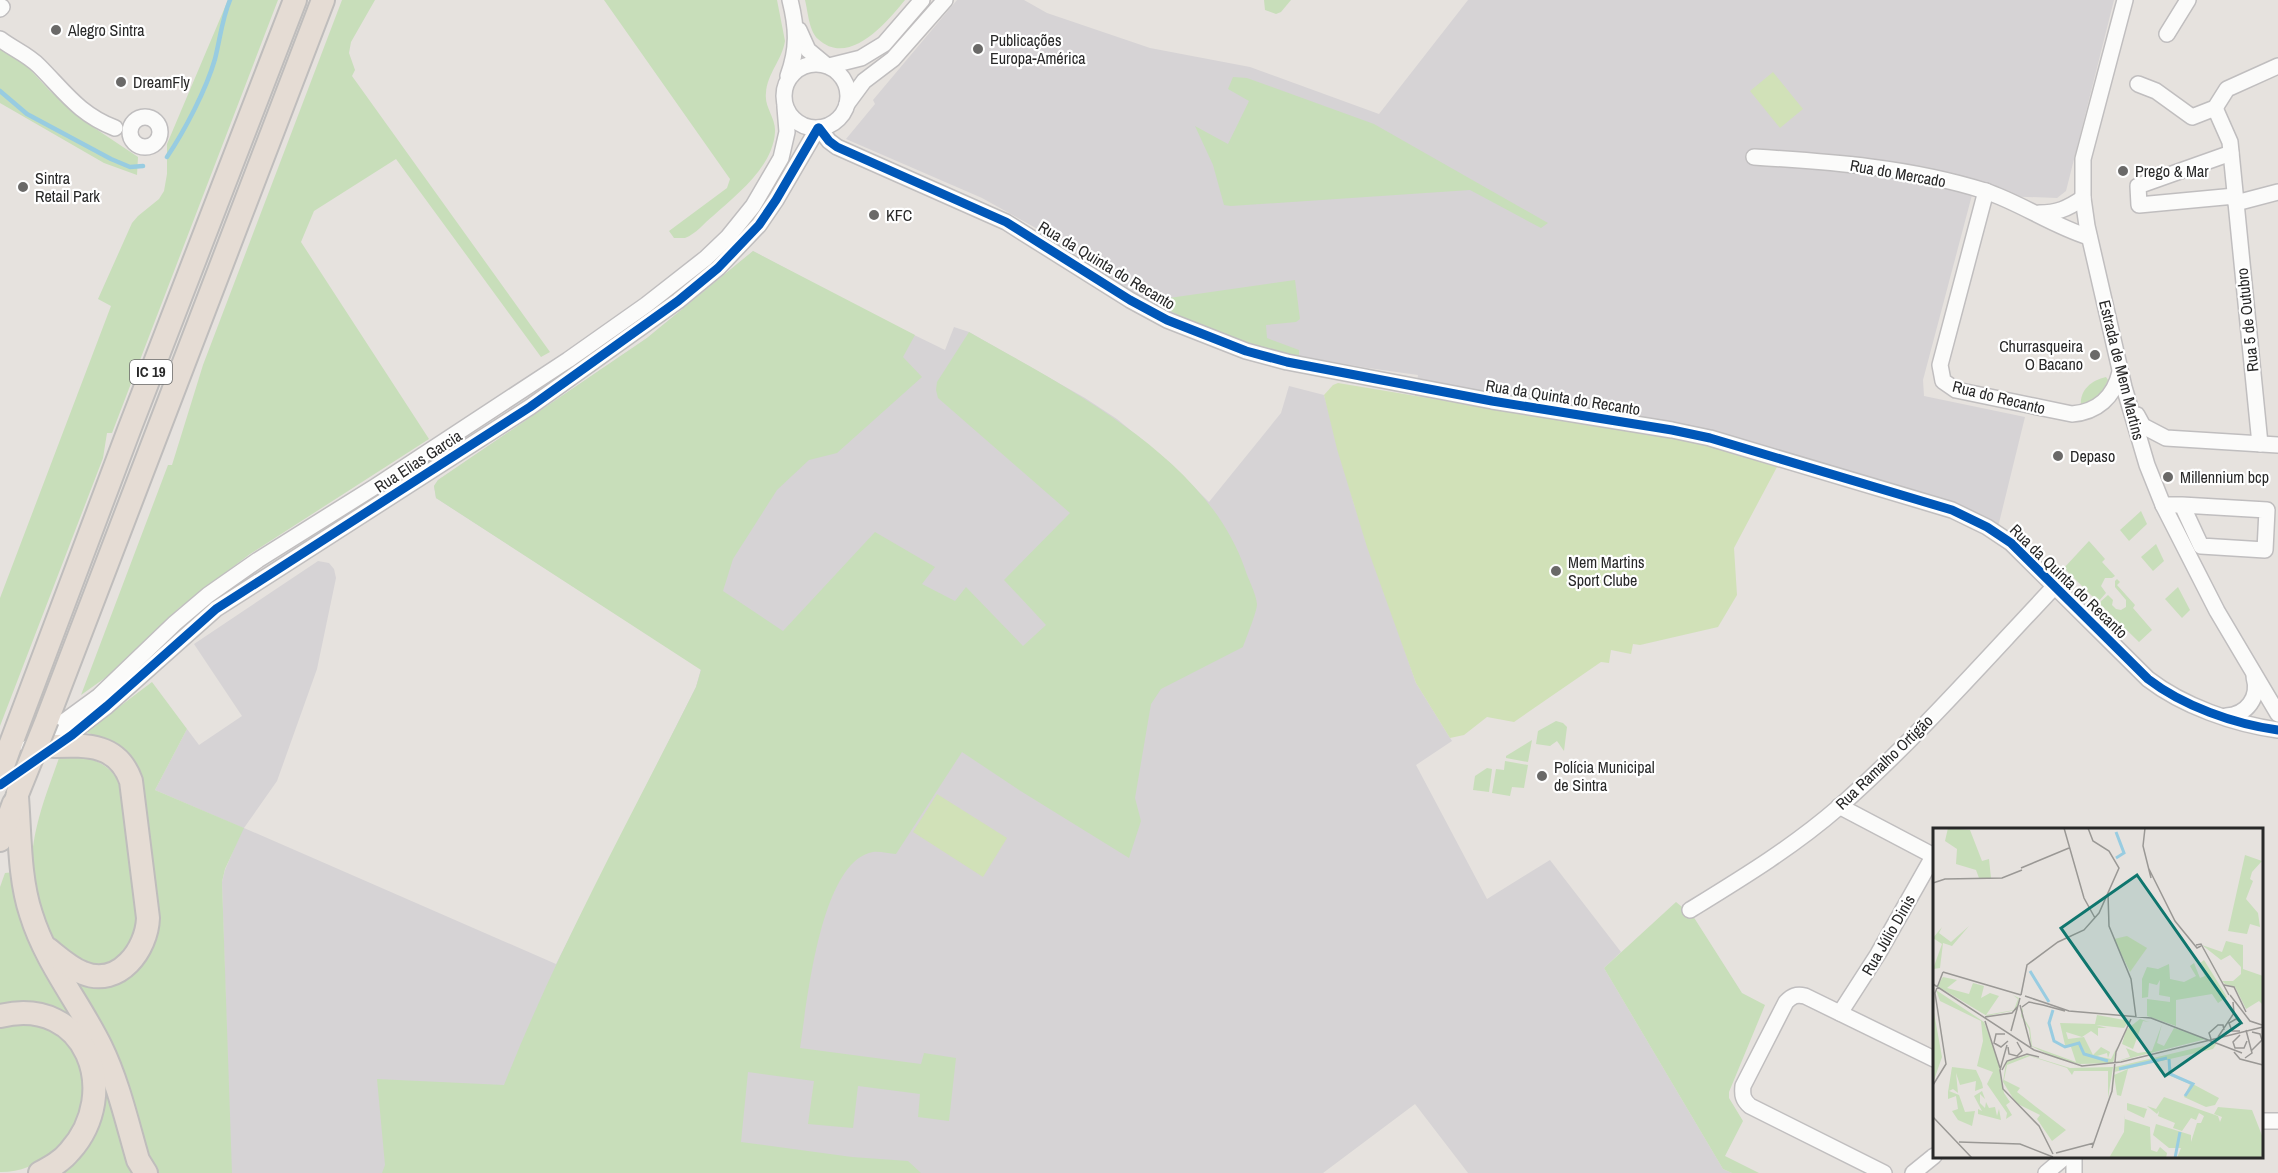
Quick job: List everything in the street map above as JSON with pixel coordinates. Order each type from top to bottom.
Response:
[{"type":"highway","name":"IC 19","points":[[0,774],[129,430],[295,0]]},
{"type":"highway","name":"IC 19","points":[[0,840],[12,791],[47,720],[323,0]]},
{"type":"highway","points":[[42,944],[84,974],[100,976],[121,969],[130,962],[140,948],[147,929],[131,781],[127,771],[112,754],[100,748],[81,745],[54,746]]},
{"type":"highway","points":[[12,791],[25,891],[30,912],[42,944],[110,1066],[138,1160],[146,1173]]},
{"type":"highway","points":[[0,1016],[41,1014],[62,1023],[87,1049],[91,1059],[93,1096],[89,1121],[70,1152],[55,1165],[40,1173]]},
{"type":"street","points":[[790,0],[796,24],[808,50],[844,79],[848,96],[847,104]]},
{"type":"street","points":[[786,82],[791,75],[805,65],[814,63],[828,66],[861,58],[879,48],[922,0]]},
{"type":"street","points":[[796,24],[795,58],[783,91],[785,107],[794,120],[800,124],[819,128],[838,119],[864,81],[893,59],[945,0]]},
{"type":"street","name":"Estrada de Mem Martins","points":[[2125,0],[2086,142],[2081,175],[2082,198],[2089,237],[2120,369],[2147,465],[2163,505],[2217,611],[2278,714]]},
{"type":"street","points":[[2167,34],[2185,5]]},
{"type":"street","points":[[0,39],[27,56],[62,93],[86,114],[115,128]]},
{"type":"street","points":[[2138,84],[2156,91],[2192,117],[2215,108],[2227,89],[2278,66]]},
{"type":"street","name":"Rua Elias Garcia","points":[[0,769],[99,696],[175,623],[208,595],[249,566],[568,360],[646,305],[706,258],[728,237],[753,206],[781,158],[787,132],[785,107]]},
{"type":"street","name":"Rua 5 de Outubro","points":[[2215,108],[2230,148],[2260,444]]},
{"type":"street","points":[[795,165],[810,151],[823,147],[841,149],[837,135],[838,119]]},
{"type":"street","name":"Rua Elias Garcia","points":[[12,791],[54,746],[107,706],[216,609],[530,407],[699,284],[740,247],[759,225],[819,128]]},
{"type":"street","name":"Rua da Quinta do Recanto","points":[[819,128],[829,141],[841,149],[1006,222],[1130,300],[1206,337],[1287,362],[1492,401],[1672,430],[1761,453],[1918,499],[1970,518],[2011,543],[2148,679],[2170,693],[2211,712],[2278,730]]},
{"type":"street","points":[[2230,148],[2138,186],[2139,205],[2235,199],[2278,192]]},
{"type":"street","name":"Rua do Mercado","points":[[1754,157],[1885,167],[1921,174],[1986,191],[2037,213],[2068,230],[2089,237]]},
{"type":"street","name":"Rua do Recanto","points":[[1986,191],[1940,365],[1940,376],[1943,381],[1956,390],[2072,414],[2094,408],[2109,396],[2114,390],[2120,369]]},
{"type":"street","points":[[2037,213],[2055,213],[2066,209],[2082,198]]},
{"type":"street","points":[[2129,402],[2143,426],[2166,438],[2278,445]]},
{"type":"street","points":[[2147,465],[2153,444],[2166,438]]},
{"type":"street","points":[[2163,505],[2181,505],[2267,510],[2265,550],[2201,546],[2181,505]]},
{"type":"street","name":"Rua Ramalho Ortigão","points":[[1690,910],[1773,858],[1839,806],[1899,750],[2055,586]]},
{"type":"street","points":[[2211,712],[2228,716],[2242,712],[2248,707],[2256,694],[2252,672]]},
{"type":"street","points":[[1839,806],[1933,855]]},
{"type":"street","name":"Rua Júlio Dinis","points":[[1840,1013],[1878,954],[1933,858]]},
{"type":"street","points":[[1884,1173],[1750,1106],[1744,1101],[1742,1094],[1749,1076],[1785,1002],[1798,994],[1933,1058]]},
{"type":"street","points":[[2263,1121],[2278,1120]]},
{"type":"street","points":[[1913,1173],[1933,1158]]},
{"type":"street","points":[[2046,1173],[2064,1158]]},
{"type":"shaded area","points":[[957,0],[1024,0],[1047,13],[1150,48],[1250,67],[1379,114],[1468,0],[2114,0],[2066,191],[2057,198],[1972,195],[1923,380],[1924,396],[2025,417],[1998,527],[1675,439],[1415,396],[1418,375],[1289,354],[1249,343],[1171,312],[1134,292],[1034,227],[982,198],[846,139],[875,104],[873,100]]},
{"type":"shaded area","points":[[753,251],[867,312],[945,350],[954,327],[969,332],[1085,398],[1117,419],[1170,463],[1209,502],[1281,413],[1289,386],[1324,395],[1354,504],[1416,683],[1452,741],[1416,765],[1487,899],[1550,860],[1621,952],[1604,968],[1723,1169],[1732,1173],[1468,1173],[1415,1104],[1323,1173],[231,1173],[222,882],[243,828],[155,790],[187,729],[199,745],[242,716],[194,644],[318,561],[329,563],[334,569],[336,578],[317,669],[277,781],[244,828],[556,964],[696,687],[701,669],[436,498],[434,486],[438,480],[647,338]]},
{"type":"green space","points":[[228,0],[278,0],[112,433],[107,433],[103,458],[0,726],[0,598],[111,306],[98,299],[132,223],[159,199],[164,191],[167,174],[167,144]]},
{"type":"green space","points":[[342,0],[375,0],[351,42],[349,53],[355,70],[352,76],[550,352],[541,357],[396,159],[314,211],[301,242],[429,439],[250,554],[179,608],[112,673],[81,695],[168,465],[172,465],[203,365]]},
{"type":"green space","points":[[604,0],[777,0],[785,41],[766,93],[775,127],[773,145],[768,157],[752,179],[733,199],[693,234],[685,238],[674,238],[669,231],[727,188],[730,179]]},
{"type":"green space","points":[[805,0],[905,0],[878,30],[854,45],[842,48],[830,47],[815,36]]},
{"type":"green space","points":[[1264,0],[1291,0],[1281,12],[1276,14],[1265,10]]},
{"type":"green space","points":[[0,49],[24,63],[81,119],[138,157],[137,175],[104,163],[0,103]]},
{"type":"green space","points":[[1773,72],[1803,109],[1780,128],[1750,91]]},
{"type":"green space","points":[[1233,77],[1247,78],[1374,124],[1548,223],[1541,228],[1470,190],[1224,205],[1213,165],[1195,126],[1228,144],[1249,101],[1228,89]]},
{"type":"green space","points":[[753,251],[915,335],[903,357],[922,377],[837,453],[809,460],[777,490],[733,559],[723,591],[783,631],[875,532],[935,567],[922,584],[955,601],[966,587],[1023,646],[1046,625],[1004,580],[1070,513],[938,398],[937,382],[969,332],[1048,377],[1129,429],[1166,459],[1199,492],[1226,529],[1255,595],[1257,608],[1243,647],[1161,689],[1151,704],[1135,798],[1141,821],[1129,858],[962,752],[896,854],[873,852],[855,861],[840,880],[828,906],[819,937],[800,1048],[921,1064],[924,1053],[956,1058],[949,1121],[918,1117],[920,1094],[858,1086],[853,1128],[808,1124],[814,1081],[748,1072],[741,1142],[852,1157],[908,1161],[921,1173],[382,1173],[385,1165],[377,1079],[504,1085],[571,934],[696,687],[701,670],[436,498],[434,486],[438,480],[647,338]]},
{"type":"green space","points":[[1295,280],[1300,319],[1296,322],[1266,325],[1267,338],[1299,350],[1299,356],[1227,336],[1159,305],[1162,299]]},
{"type":"green space","points":[[2106,377],[2108,380],[2100,393],[2081,406],[2084,391],[2096,381]]},
{"type":"green space","name":"Mem Martins Sport Clube","points":[[1338,383],[1675,439],[1701,444],[1777,467],[1734,548],[1737,595],[1718,627],[1640,645],[1633,644],[1631,654],[1611,650],[1609,663],[1601,662],[1514,722],[1487,717],[1464,735],[1450,738],[1416,683],[1367,547],[1337,449],[1324,395]]},
{"type":"green space","points":[[2141,511],[2147,524],[2129,541],[2120,530]]},
{"type":"green space","points":[[2089,541],[2105,559],[2102,562],[2115,576],[2105,578],[2101,586],[2106,593],[2098,602],[2064,568]]},
{"type":"green space","points":[[2156,544],[2164,561],[2153,571],[2141,557]]},
{"type":"green space","points":[[2117,579],[2120,582],[2117,585],[2135,605],[2133,608],[2152,630],[2139,642],[2099,603],[2108,595],[2113,600],[2112,605],[2116,609],[2121,610],[2126,607],[2126,600],[2115,587]]},
{"type":"green space","points":[[2178,587],[2190,610],[2182,618],[2165,599]]},
{"type":"green space","points":[[152,682],[187,729],[155,790],[244,828],[225,869],[222,882],[232,1173],[157,1173],[71,981],[136,971],[154,946],[157,927],[112,742],[86,732]]},
{"type":"green space","points":[[1556,721],[1567,727],[1564,751],[1557,741],[1550,746],[1536,744],[1538,731]]},
{"type":"green space","points":[[1532,740],[1528,762],[1506,758],[1506,756]]},
{"type":"green space","points":[[71,756],[89,758],[103,765],[114,775],[123,790],[137,926],[128,951],[108,963],[81,964],[68,956],[53,937],[41,914],[32,879],[33,848],[48,788],[59,758]]},
{"type":"green space","points":[[1505,761],[1528,765],[1524,788],[1512,787],[1510,796],[1492,793],[1496,769],[1504,770]]},
{"type":"green space","points":[[1487,768],[1492,769],[1489,792],[1473,790],[1475,776]]},
{"type":"green space","points":[[937,794],[1007,838],[983,877],[913,832]]},
{"type":"green space","points":[[14,872],[91,1045],[0,1007],[0,887],[5,873]]},
{"type":"green space","points":[[1676,902],[1693,916],[1742,993],[1765,1005],[1729,1092],[1729,1098],[1743,1121],[1725,1156],[1759,1173],[1732,1173],[1723,1169],[1604,968]]},
{"type":"green space","points":[[10,1023],[42,1027],[66,1043],[79,1064],[84,1088],[80,1112],[68,1135],[50,1154],[27,1167],[0,1172],[0,1025]]},
{"type":"green space","points":[[91,1045],[106,1079],[114,1120],[124,1152],[134,1173],[56,1173],[79,1152]]},
{"type":"waterway","points":[[167,157],[201,97],[215,59],[230,0]]},
{"type":"waterway","points":[[0,91],[27,114],[111,159],[130,167],[143,166]]},
{"type":"cycle path","points":[[0,785],[72,735],[216,609],[530,407],[678,301],[718,268],[759,225],[818,128]]},
{"type":"cycle path","points":[[819,128],[837,147],[1006,222],[1130,300],[1167,320],[1246,351],[1287,362],[1492,401],[1710,438],[1952,510],[1987,527],[2011,543],[2148,679],[2162,689],[2210,712],[2244,723],[2278,730]]},
{"type":"place","name":"Alegro Sintra","points":[[56,30]]},
{"type":"place","name":"Publicações Europa-América","points":[[978,49]]},
{"type":"place","name":"DreamFly","points":[[121,82]]},
{"type":"place","name":"Prego & Mar","points":[[2123,171]]},
{"type":"place","name":"Sintra Retail Park","points":[[23,187]]},
{"type":"place","name":"KFC","points":[[874,215]]},
{"type":"place","name":"Churrasqueira O Bacano","points":[[2095,355]]},
{"type":"place","name":"Depaso","points":[[2058,456]]},
{"type":"place","name":"Millennium bcp","points":[[2168,477]]},
{"type":"place","name":"Mem Martins Sport Clube","points":[[1556,571]]},
{"type":"place","name":"Polícia Municipal de Sintra","points":[[1542,776]]}]
